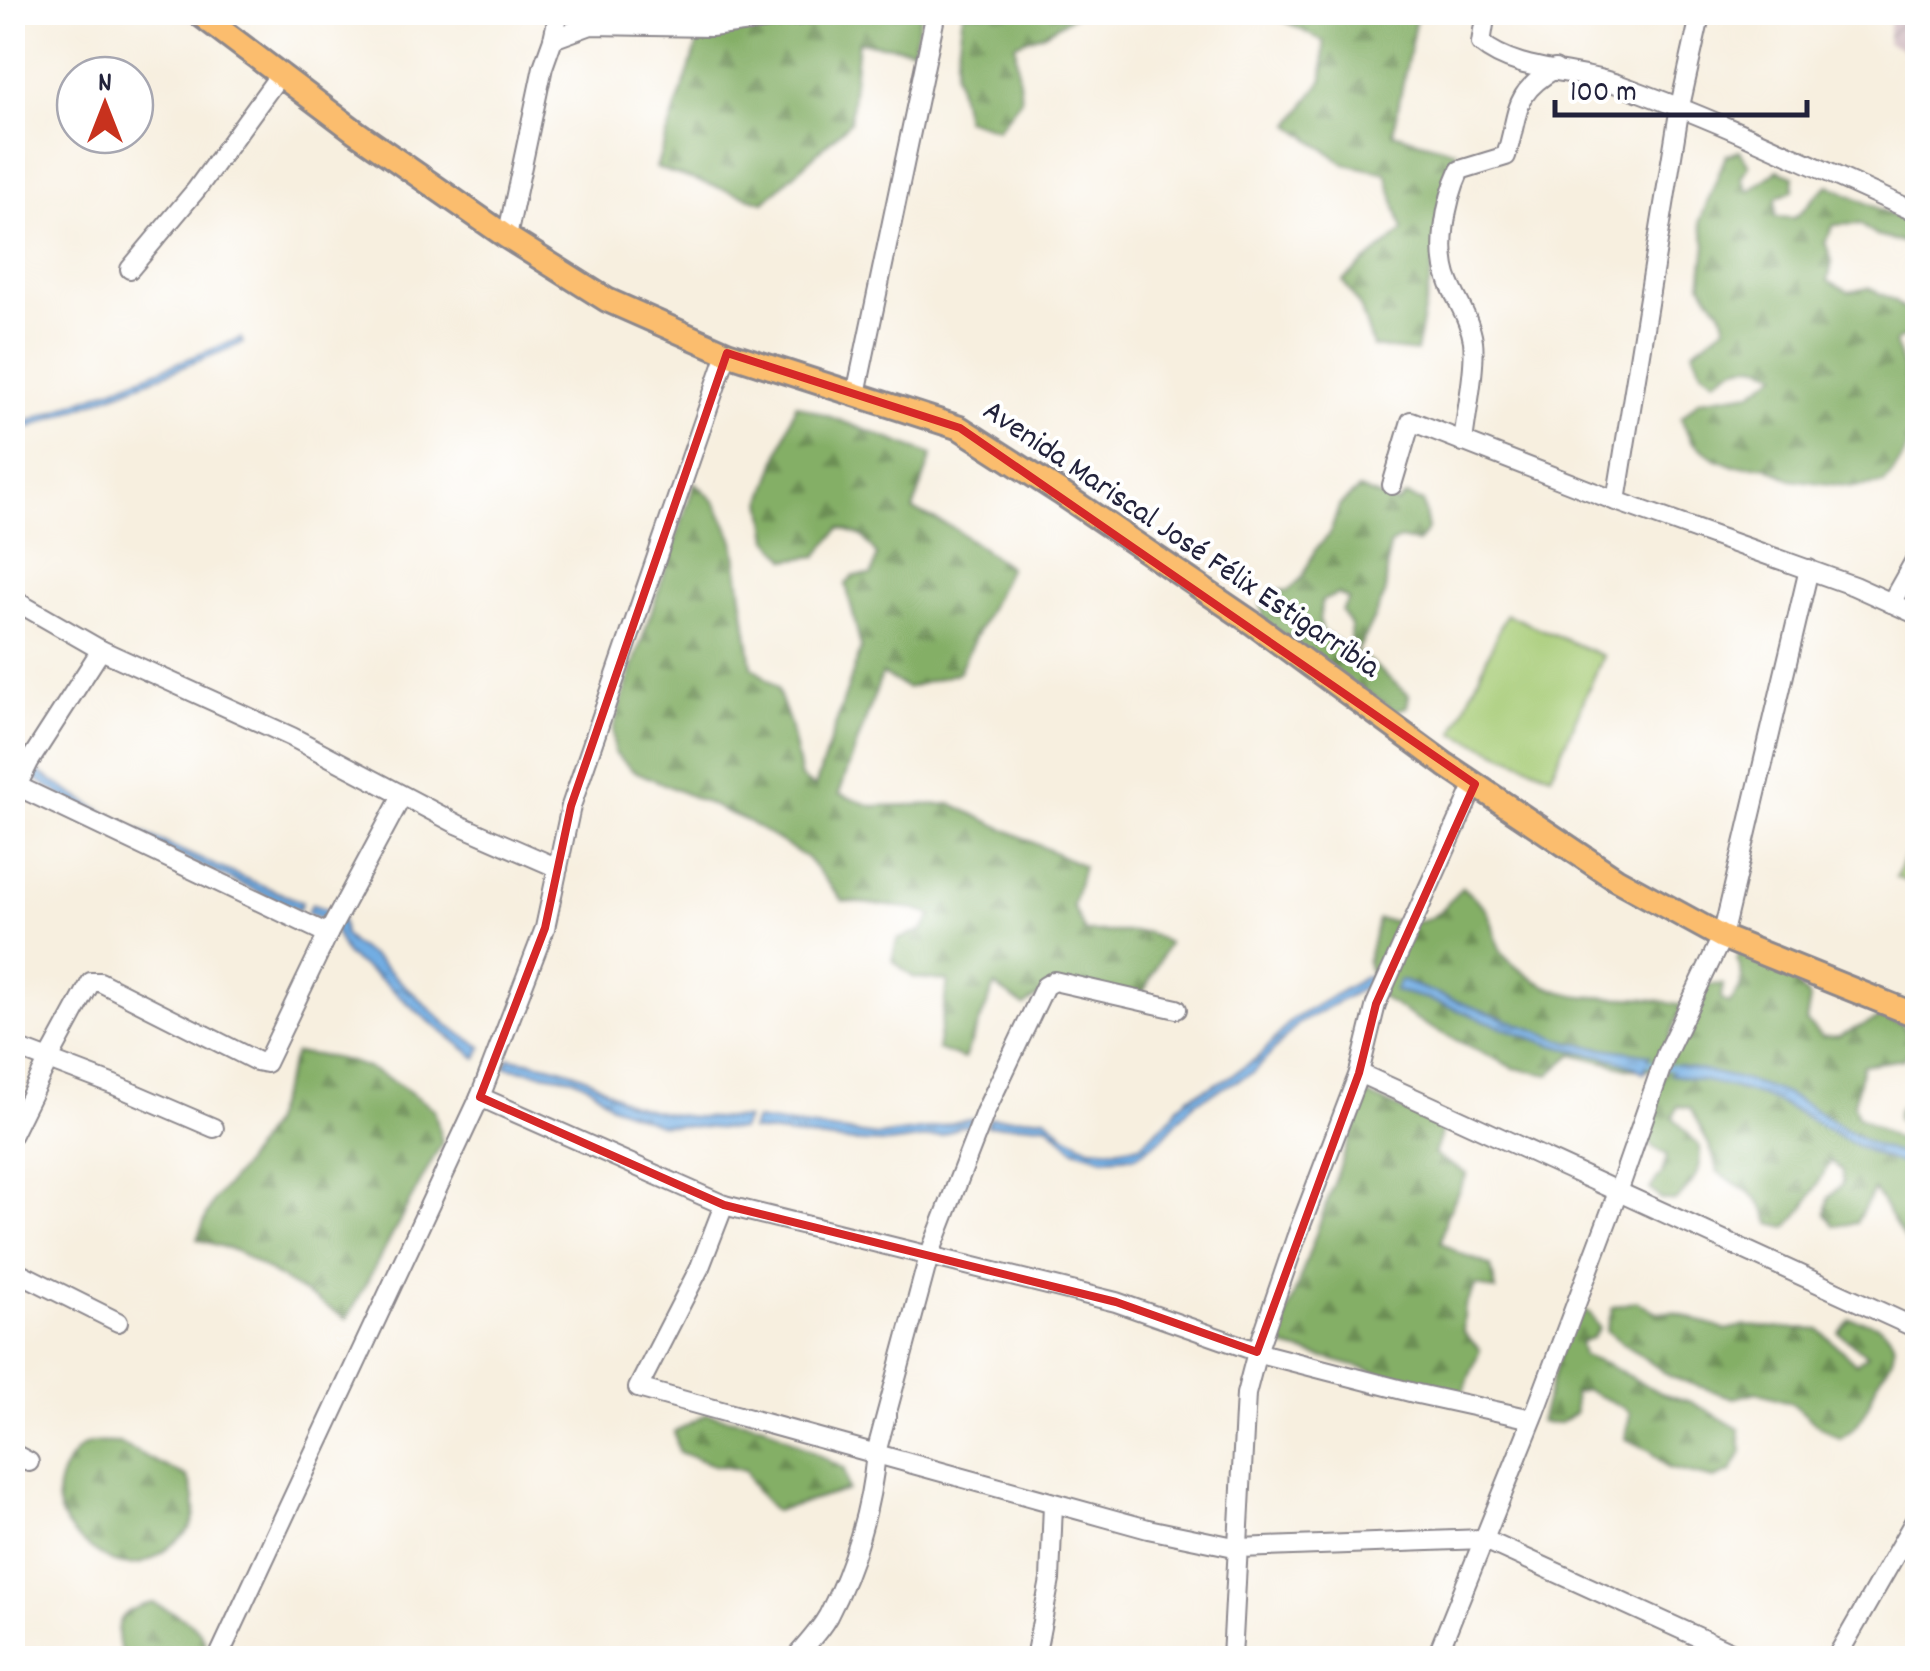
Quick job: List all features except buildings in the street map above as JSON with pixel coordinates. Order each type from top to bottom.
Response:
[{"type":"main road","name":"Avenida Mariscal José Félix Estigarribia","points":[[197,12],[356,132],[507,237],[607,300],[727,353],[960,428],[1254,624],[1475,784],[1616,879],[1722,937],[1918,1016]]},
{"type":"street","points":[[507,237],[543,67],[559,12]]},
{"type":"street","points":[[856,394],[936,12]]},
{"type":"street","points":[[1486,12],[1482,43],[1497,56],[1614,82],[1680,106],[1918,212]]},
{"type":"street","points":[[1616,501],[1680,106],[1701,12]]},
{"type":"street","points":[[552,39],[590,24],[711,26],[821,13]]},
{"type":"street","points":[[1463,442],[1473,343],[1465,313],[1448,281],[1443,255],[1455,182],[1460,170],[1506,156],[1516,107],[1532,82],[1556,69]]},
{"type":"street","points":[[130,269],[196,190],[282,74]]},
{"type":"street","points":[[218,1658],[480,1097],[545,928],[571,806],[727,353]]},
{"type":"street","points":[[1392,485],[1411,422],[1616,501],[1809,569],[1918,615]]},
{"type":"street","points":[[1891,603],[1918,555]]},
{"type":"street","points":[[1436,1658],[1532,1419],[1666,1054],[1722,937],[1809,569]]},
{"type":"street","points":[[12,598],[100,650],[292,736],[402,796],[558,868]]},
{"type":"street","points":[[100,650],[20,780],[333,922]]},
{"type":"street","points":[[1232,1658],[1246,1394],[1257,1352],[1360,1073],[1376,1004],[1475,784]]},
{"type":"street","points":[[12,1134],[91,982],[100,982],[256,1061],[266,1062],[333,922],[402,796]]},
{"type":"street","points":[[794,1658],[828,1616],[859,1540],[876,1453],[929,1256],[985,1112],[1049,982],[1054,980],[1177,1010]]},
{"type":"street","points":[[12,1046],[114,1084],[214,1128]]},
{"type":"street","points":[[1360,1073],[1918,1329]]},
{"type":"street","points":[[480,1097],[724,1204],[1116,1302],[1257,1352],[1532,1419]]},
{"type":"street","points":[[724,1204],[700,1267],[638,1388],[1148,1530],[1238,1548],[1483,1539],[1744,1658]]},
{"type":"street","points":[[12,1269],[118,1322]]},
{"type":"street","points":[[1035,1658],[1050,1580],[1053,1504]]},
{"type":"street","points":[[1836,1658],[1918,1515]]},
{"type":"highlighted area","points":[[727,353],[960,428],[1475,784],[1376,1004],[1359,1073],[1257,1352],[1116,1302],[724,1205],[480,1097],[545,928],[571,806]]},
{"type":"shaded area","points":[[1891,13],[1917,13],[1917,55],[1887,43]]},
{"type":"green space","points":[[708,13],[921,13],[914,49],[858,42],[850,122],[764,202],[656,168]]},
{"type":"green space","points":[[963,13],[1078,13],[1015,44],[1021,99],[997,129],[965,119],[955,72]]},
{"type":"green space","points":[[1270,13],[1417,13],[1393,133],[1456,151],[1416,352],[1373,347],[1361,309],[1343,281],[1403,231],[1386,173],[1345,164],[1291,125],[1323,79],[1324,42]]},
{"type":"green space","points":[[1740,151],[1749,165],[1742,178],[1749,191],[1778,170],[1794,176],[1793,191],[1776,198],[1775,217],[1794,218],[1829,185],[1917,227],[1917,250],[1876,236],[1860,224],[1834,225],[1825,242],[1832,261],[1828,281],[1849,292],[1868,288],[1894,300],[1917,321],[1910,334],[1895,342],[1906,384],[1910,429],[1901,460],[1884,484],[1853,487],[1790,479],[1765,466],[1734,466],[1714,458],[1691,441],[1681,418],[1699,400],[1752,392],[1778,373],[1745,365],[1715,380],[1702,371],[1693,351],[1726,325],[1721,311],[1701,284],[1706,244],[1700,221],[1726,155]]},
{"type":"green space","points":[[796,404],[932,455],[913,510],[952,527],[1009,567],[958,673],[907,688],[882,674],[839,794],[872,806],[952,804],[1083,866],[1073,906],[1085,932],[1146,932],[1168,943],[1138,1003],[1052,987],[1024,1006],[995,986],[964,1059],[937,1049],[948,981],[914,978],[892,960],[897,940],[923,930],[932,916],[916,909],[843,901],[807,858],[747,821],[632,770],[614,753],[613,731],[621,702],[695,482],[716,503],[734,540],[752,666],[777,688],[790,724],[801,778],[815,787],[861,648],[846,584],[854,576],[872,575],[877,555],[862,536],[840,528],[817,556],[787,560],[769,539],[763,500]]},
{"type":"green space","points":[[1359,489],[1397,504],[1406,496],[1423,502],[1428,529],[1418,543],[1400,539],[1389,546],[1385,595],[1358,650],[1341,611],[1349,600],[1338,594],[1322,601],[1319,620],[1323,632],[1369,661],[1409,695],[1407,707],[1394,711],[1337,679],[1264,621],[1261,603],[1277,590],[1288,591],[1302,578],[1315,550],[1330,534],[1339,506]]},
{"type":"green space","points":[[1506,614],[1603,656],[1551,775],[1454,733]]},
{"type":"green space","points":[[1917,829],[1917,886],[1896,877]]},
{"type":"green space","points":[[1462,887],[1489,914],[1506,958],[1551,988],[1591,997],[1682,1005],[1657,1070],[1631,1069],[1573,1054],[1549,1075],[1514,1068],[1429,1027],[1381,997],[1367,962],[1378,919],[1426,920]]},
{"type":"green space","points":[[1741,951],[1790,976],[1810,999],[1806,1022],[1822,1037],[1839,1036],[1881,1017],[1902,1024],[1912,1045],[1904,1059],[1863,1065],[1854,1103],[1857,1116],[1909,1146],[1917,1142],[1917,1259],[1874,1190],[1856,1223],[1835,1226],[1826,1214],[1829,1197],[1842,1184],[1842,1171],[1831,1161],[1804,1208],[1787,1227],[1770,1223],[1756,1198],[1718,1172],[1690,1108],[1678,1106],[1673,1117],[1700,1147],[1695,1177],[1675,1201],[1661,1199],[1650,1189],[1662,1173],[1667,1155],[1653,1147],[1640,1127],[1705,984],[1723,985],[1721,999],[1729,1004],[1737,993],[1742,978],[1737,960]]},
{"type":"green space","points":[[295,1053],[353,1063],[400,1086],[434,1109],[442,1142],[347,1319],[236,1251],[197,1239],[213,1201],[270,1124]]},
{"type":"green space","points":[[1917,1093],[1917,1123],[1897,1119],[1899,1109]]},
{"type":"green space","points":[[1366,1094],[1443,1128],[1434,1155],[1467,1174],[1446,1217],[1441,1242],[1491,1266],[1496,1291],[1476,1285],[1465,1306],[1463,1331],[1480,1350],[1462,1395],[1276,1345]]},
{"type":"green space","points":[[1637,1301],[1654,1312],[1674,1312],[1725,1330],[1744,1326],[1820,1330],[1856,1364],[1867,1355],[1839,1333],[1850,1319],[1859,1320],[1884,1329],[1894,1350],[1864,1414],[1840,1438],[1792,1403],[1757,1392],[1734,1398],[1671,1377],[1606,1331],[1613,1307]]},
{"type":"green space","points":[[1572,1311],[1589,1312],[1599,1328],[1592,1338],[1580,1342],[1583,1356],[1661,1393],[1691,1402],[1739,1429],[1742,1452],[1731,1472],[1714,1479],[1668,1468],[1650,1450],[1626,1439],[1630,1413],[1586,1390],[1574,1393],[1575,1413],[1560,1423],[1540,1422]]},
{"type":"green space","points":[[707,1414],[764,1425],[844,1469],[848,1490],[775,1511],[756,1491],[745,1470],[713,1465],[679,1452],[674,1432]]},
{"type":"green space","points":[[91,1443],[119,1443],[188,1478],[195,1504],[194,1519],[185,1534],[143,1563],[114,1562],[83,1543],[66,1524],[58,1503],[60,1479],[75,1453]]},
{"type":"green space","points":[[153,1603],[198,1630],[206,1647],[205,1658],[144,1658],[121,1652],[118,1632],[122,1618]]},
{"type":"water","points":[[241,338],[243,343],[13,434],[13,427]]},
{"type":"water","points":[[38,771],[133,827],[302,902],[299,910],[83,809],[33,777]]},
{"type":"water","points":[[312,904],[342,920],[344,934],[351,943],[375,958],[451,1028],[482,1047],[477,1058],[346,955],[330,921],[307,913]]},
{"type":"water","points":[[1365,977],[1378,977],[1373,987],[1365,987],[1298,1024],[1254,1072],[1195,1102],[1162,1138],[1136,1156],[1104,1158],[1074,1149],[1047,1124],[986,1126],[990,1118],[1046,1117],[1066,1135],[1090,1147],[1140,1145],[1190,1096],[1228,1078],[1260,1056],[1292,1020]]},
{"type":"water","points":[[1400,980],[1570,1043],[1650,1055],[1644,1073],[1611,1058],[1549,1044],[1433,1001],[1394,991]]},
{"type":"water","points":[[509,1058],[572,1072],[645,1109],[746,1119],[740,1130],[658,1124],[611,1105],[591,1087],[573,1078],[505,1067]]},
{"type":"water","points":[[1675,1065],[1774,1089],[1864,1140],[1917,1157],[1917,1166],[1865,1150],[1770,1099],[1670,1074]]},
{"type":"water","points":[[978,1117],[974,1126],[961,1126],[942,1136],[888,1143],[750,1130],[755,1120],[878,1136]]},
{"type":"waterway","points":[[1641,1061],[1679,1069]]}]
